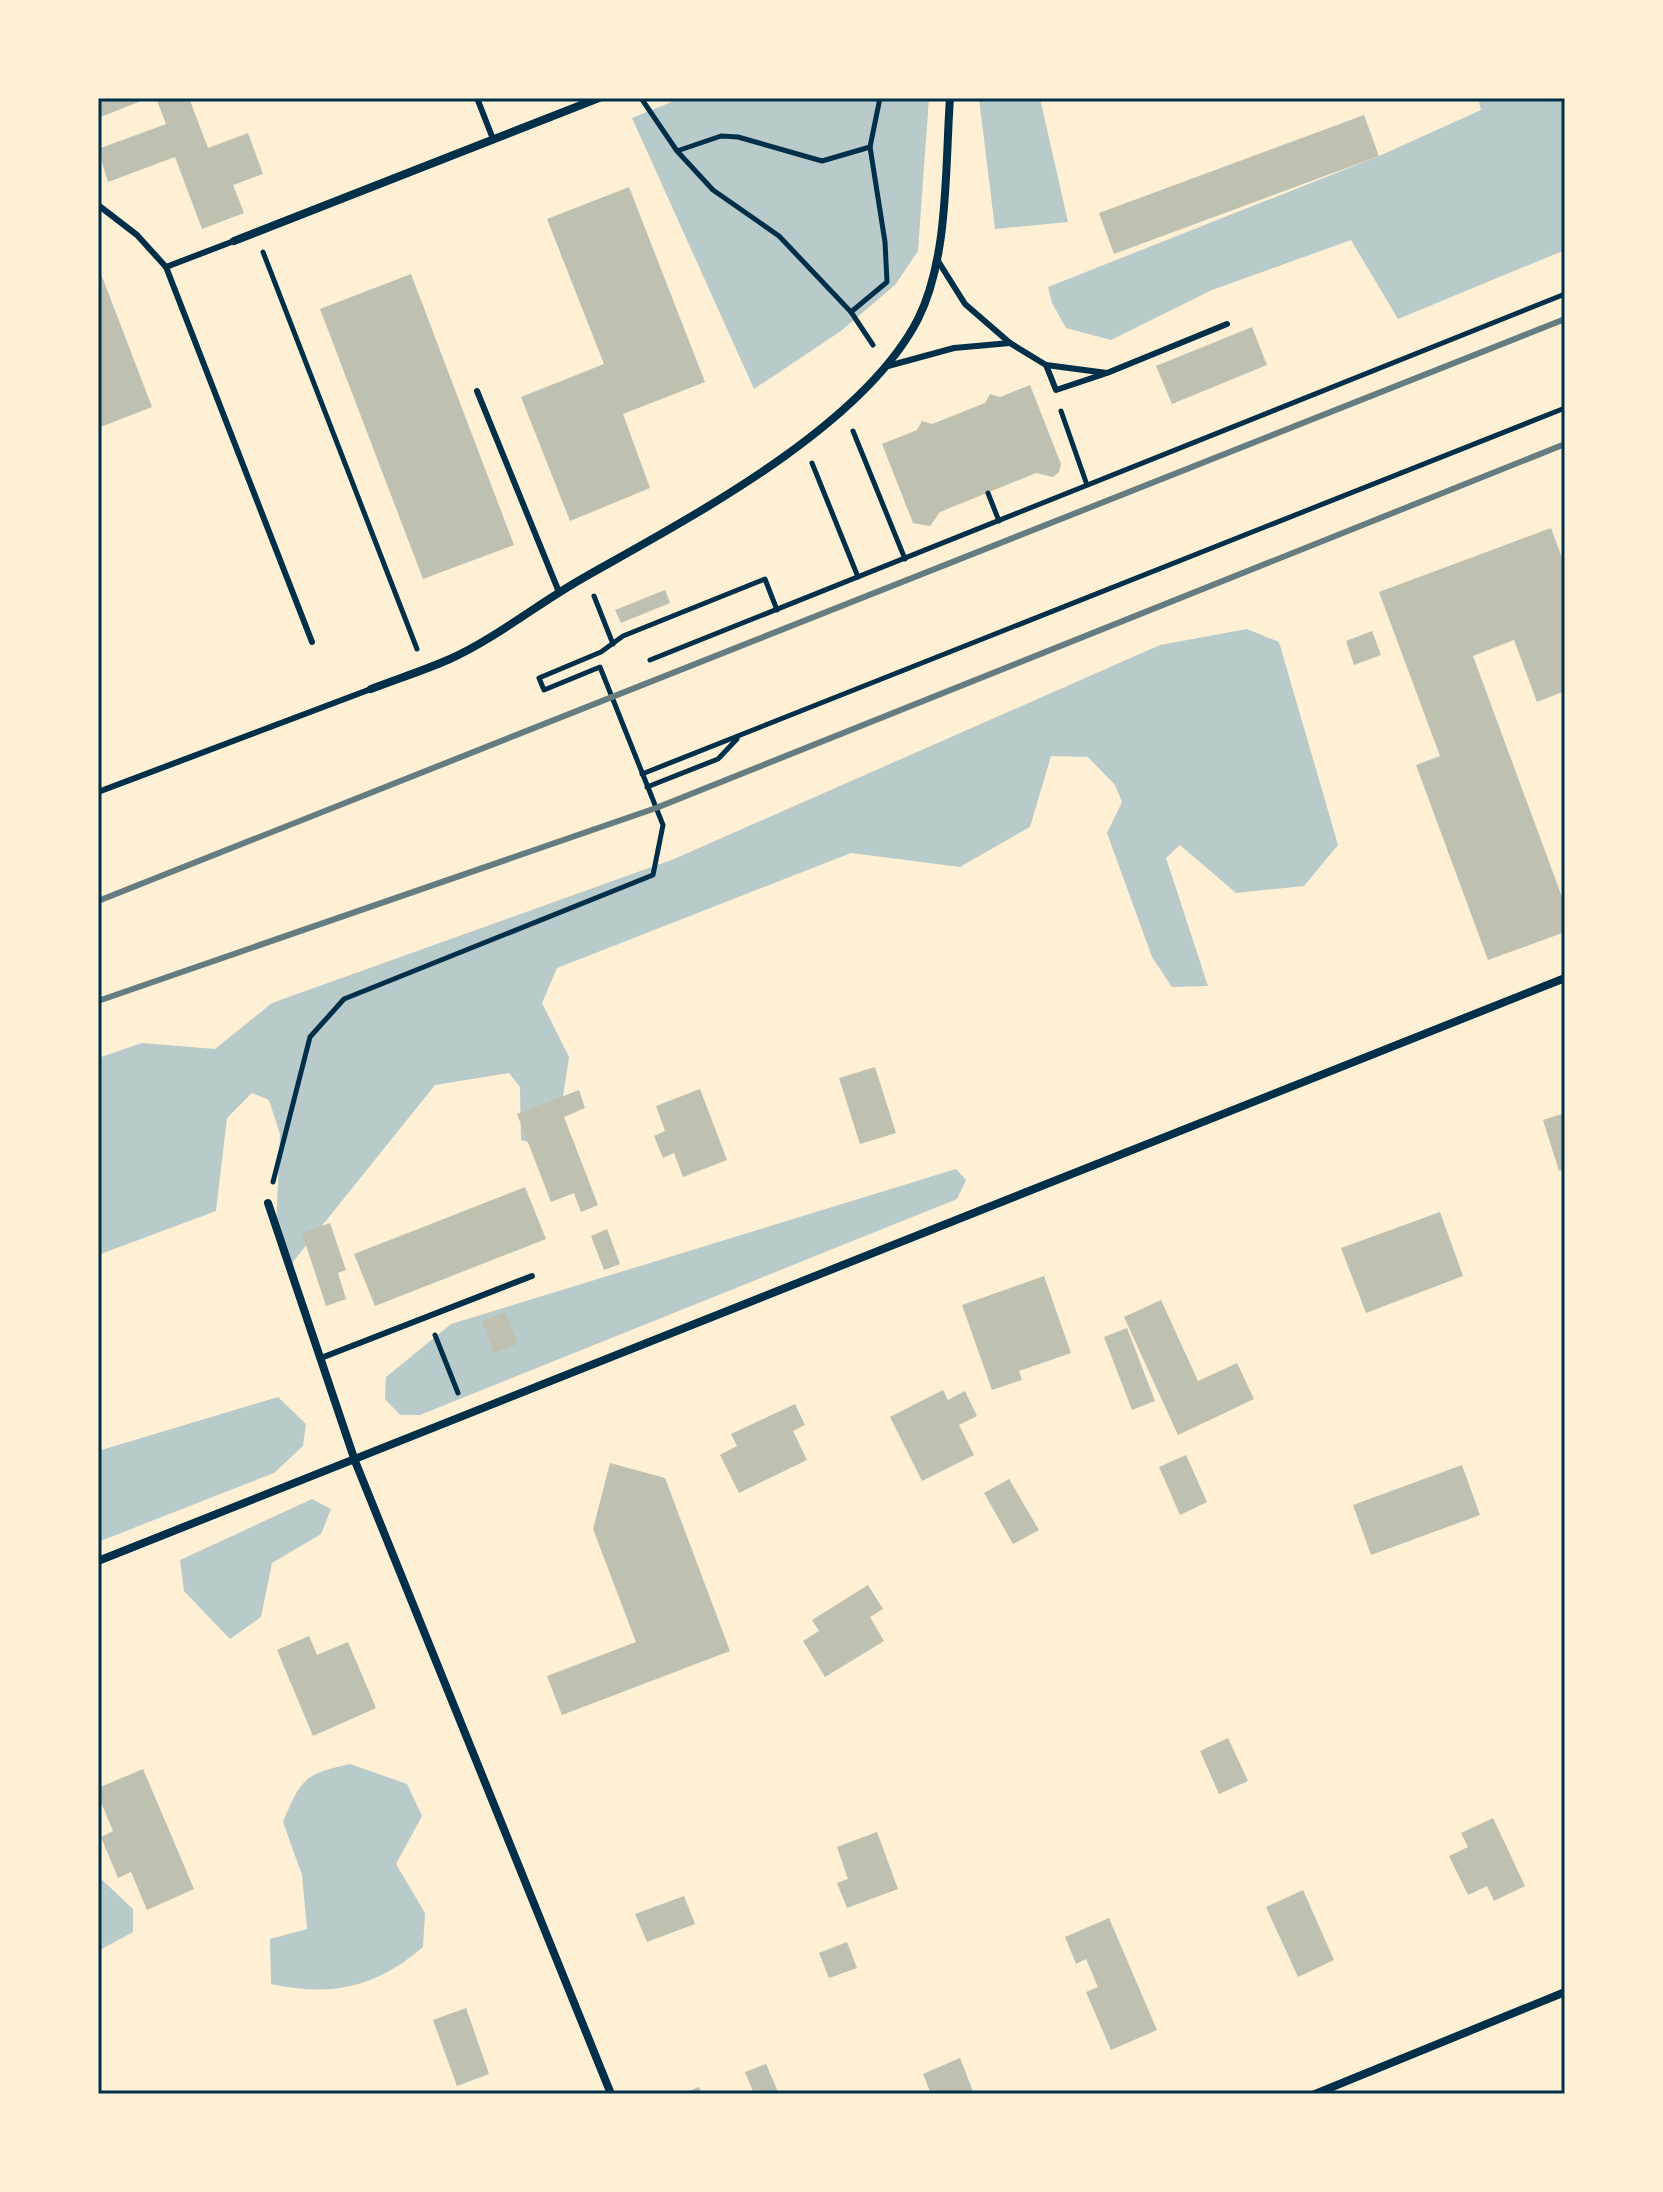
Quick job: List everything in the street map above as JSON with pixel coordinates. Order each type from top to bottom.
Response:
[{"type":"street","points":[[234,241],[599,98]]},
{"type":"street","points":[[371,689],[453,658],[559,592],[676,528],[767,469],[844,407],[887,366],[918,319],[938,261],[950,98]]},
{"type":"street","points":[[98,1561],[1565,978]]},
{"type":"street","points":[[268,1203],[355,1461],[611,2094]]},
{"type":"street","points":[[1315,2094],[1565,1992]]},
{"type":"lane","points":[[477,98],[493,139]]},
{"type":"lane","points":[[98,205],[137,235],[166,267],[312,642]]},
{"type":"lane","points":[[166,267],[234,241]]},
{"type":"lane","points":[[938,261],[965,304],[1010,343],[1046,365],[1107,373]]},
{"type":"lane","points":[[1046,365],[1056,390],[1107,373],[1227,324]]},
{"type":"lane","points":[[887,366],[954,348],[1010,343]]},
{"type":"lane","points":[[477,391],[559,592]]},
{"type":"lane","points":[[98,792],[371,689]]},
{"type":"lane","points":[[321,1358],[532,1276]]},
{"type":"path","points":[[641,98],[677,151],[713,190],[779,236],[851,312],[887,366]]},
{"type":"path","points":[[851,312],[887,282],[885,242],[870,147],[880,98]]},
{"type":"path","points":[[677,151],[721,136],[738,137],[822,161],[870,147]]},
{"type":"path","points":[[256,233],[425,669]]},
{"type":"path","points":[[650,660],[1565,294]]},
{"type":"path","points":[[1056,390],[1067,435],[1087,485]]},
{"type":"path","points":[[844,407],[905,559]]},
{"type":"path","points":[[642,774],[1565,408]]},
{"type":"path","points":[[803,440],[858,577]]},
{"type":"path","points":[[988,493],[999,521]]},
{"type":"path","points":[[586,577],[613,644]]},
{"type":"path","points":[[268,1203],[310,1037],[344,999],[653,875],[663,825],[600,667],[544,690],[539,678],[601,652],[623,636],[765,579],[777,610]]},
{"type":"path","points":[[647,787],[718,759],[737,738]]},
{"type":"path","points":[[428,1316],[467,1416]]},
{"type":"shaded area","points":[[681,98],[929,98],[918,251],[895,285],[841,331],[754,389],[632,118]]},
{"type":"shaded area","points":[[979,98],[1040,98],[1068,222],[995,229]]},
{"type":"shaded area","points":[[1478,98],[1565,98],[1565,250],[1398,319],[1351,240],[1212,290],[1111,340],[1066,328],[1052,303],[1048,287],[1379,156],[1481,110]]},
{"type":"shaded area","points":[[1247,629],[1279,642],[1338,845],[1304,886],[1236,893],[1180,845],[1166,858],[1208,986],[1172,987],[1152,957],[1107,833],[1122,802],[1115,785],[1088,757],[1051,756],[1030,827],[960,867],[851,853],[557,968],[542,1003],[569,1057],[555,1149],[521,1140],[520,1087],[509,1073],[435,1085],[292,1263],[276,1230],[280,1134],[269,1100],[252,1093],[227,1118],[216,1211],[98,1255],[98,1058],[142,1043],[215,1049],[272,1003],[674,859],[1160,645]]},
{"type":"shaded area","points":[[956,1169],[966,1180],[957,1199],[420,1415],[400,1415],[385,1399],[386,1377],[451,1324]]},
{"type":"shaded area","points":[[278,1397],[306,1424],[303,1446],[274,1473],[98,1542],[98,1451]]},
{"type":"shaded area","points":[[312,1499],[331,1509],[321,1534],[272,1563],[261,1617],[230,1639],[184,1591],[180,1560]]},
{"type":"shaded area","points":[[350,1764],[407,1784],[422,1816],[396,1864],[425,1913],[423,1947],[388,1972],[352,1986],[314,1989],[271,1984],[270,1939],[307,1929],[302,1875],[283,1822],[306,1781],[323,1771]]},
{"type":"shaded area","points":[[98,1876],[133,1909],[133,1932],[98,1951]]},
{"type":"building","points":[[98,98],[149,98],[98,118]]},
{"type":"building","points":[[156,98],[189,98],[208,148],[248,133],[263,174],[233,185],[244,213],[202,229],[175,157],[108,182],[98,149],[166,124]]},
{"type":"building","points":[[1364,115],[1379,156],[1114,254],[1099,213]]},
{"type":"building","points":[[629,187],[705,382],[623,414],[650,488],[570,521],[521,397],[604,364],[547,219]]},
{"type":"building","points":[[98,266],[152,407],[98,428]]},
{"type":"building","points":[[411,274],[514,545],[423,579],[320,309]]},
{"type":"building","points":[[1252,327],[1267,365],[1172,404],[1156,366]]},
{"type":"building","points":[[1030,385],[1061,464],[1059,472],[1053,477],[1036,473],[940,512],[930,526],[913,523],[882,444],[917,430],[922,421],[932,424],[985,403],[990,394],[1000,397]]},
{"type":"building","points":[[1551,528],[1565,566],[1565,691],[1537,702],[1514,640],[1473,656],[1565,905],[1565,932],[1488,960],[1416,765],[1440,756],[1379,592]]},
{"type":"building","points":[[665,590],[670,603],[621,623],[615,610]]},
{"type":"building","points":[[1372,631],[1381,655],[1354,665],[1346,641]]},
{"type":"building","points":[[875,1067],[896,1133],[860,1144],[839,1078]]},
{"type":"building","points":[[700,1089],[727,1160],[683,1177],[674,1153],[663,1158],[654,1136],[665,1131],[656,1106]]},
{"type":"building","points":[[579,1090],[585,1108],[564,1117],[598,1205],[581,1212],[574,1193],[551,1202],[517,1114]]},
{"type":"building","points":[[1565,1113],[1565,1169],[1559,1171],[1543,1120]]},
{"type":"building","points":[[525,1187],[546,1239],[375,1306],[354,1254]]},
{"type":"building","points":[[1440,1212],[1463,1276],[1366,1313],[1341,1248]]},
{"type":"building","points":[[330,1223],[346,1270],[338,1273],[346,1299],[326,1306],[302,1233]]},
{"type":"building","points":[[607,1229],[620,1264],[604,1270],[591,1236]]},
{"type":"building","points":[[1044,1276],[1071,1353],[1019,1371],[1022,1380],[992,1390],[962,1305]]},
{"type":"building","points":[[1161,1300],[1198,1381],[1237,1363],[1254,1399],[1178,1435],[1124,1317]]},
{"type":"building","points":[[505,1312],[518,1344],[494,1353],[482,1321]]},
{"type":"building","points":[[1127,1328],[1155,1401],[1132,1410],[1104,1337]]},
{"type":"building","points":[[943,1390],[948,1400],[965,1391],[977,1416],[959,1425],[974,1455],[922,1481],[890,1417]]},
{"type":"building","points":[[795,1404],[805,1425],[793,1431],[807,1460],[739,1493],[720,1455],[737,1446],[731,1434]]},
{"type":"building","points":[[1186,1455],[1207,1502],[1180,1515],[1159,1467]]},
{"type":"building","points":[[610,1463],[665,1478],[730,1651],[562,1715],[547,1676],[636,1642],[593,1529]]},
{"type":"building","points":[[1462,1465],[1480,1515],[1371,1555],[1353,1505]]},
{"type":"building","points":[[1009,1479],[1039,1530],[1013,1544],[984,1493]]},
{"type":"building","points":[[868,1585],[883,1609],[870,1617],[884,1641],[825,1677],[803,1641],[819,1631],[812,1620]]},
{"type":"building","points":[[309,1636],[317,1655],[348,1642],[376,1708],[313,1736],[277,1650]]},
{"type":"building","points":[[1228,1738],[1248,1781],[1219,1794],[1200,1751]]},
{"type":"building","points":[[143,1769],[194,1889],[147,1910],[131,1872],[118,1878],[101,1837],[113,1831],[98,1795],[98,1788]]},
{"type":"building","points":[[1493,1818],[1525,1886],[1494,1901],[1487,1886],[1468,1895],[1449,1856],[1468,1847],[1461,1833]]},
{"type":"building","points":[[877,1832],[898,1889],[847,1908],[837,1883],[848,1879],[837,1847]]},
{"type":"building","points":[[1303,1890],[1334,1960],[1298,1977],[1266,1907]]},
{"type":"building","points":[[684,1896],[695,1924],[647,1942],[635,1914]]},
{"type":"building","points":[[1109,1918],[1157,2030],[1111,2050],[1086,1992],[1098,1987],[1086,1959],[1076,1964],[1065,1937]]},
{"type":"building","points":[[847,1942],[857,1968],[829,1978],[819,1953]]},
{"type":"building","points":[[466,2008],[489,2074],[457,2086],[433,2020]]},
{"type":"building","points":[[960,2058],[974,2094],[931,2094],[923,2074]]},
{"type":"building","points":[[766,2064],[779,2094],[754,2094],[745,2072]]},
{"type":"building","points":[[699,2087],[702,2094],[681,2094]]},
{"type":"railway","points":[[98,901],[1565,319]]},
{"type":"railway","points":[[98,1001],[656,808],[1565,444]]}]
